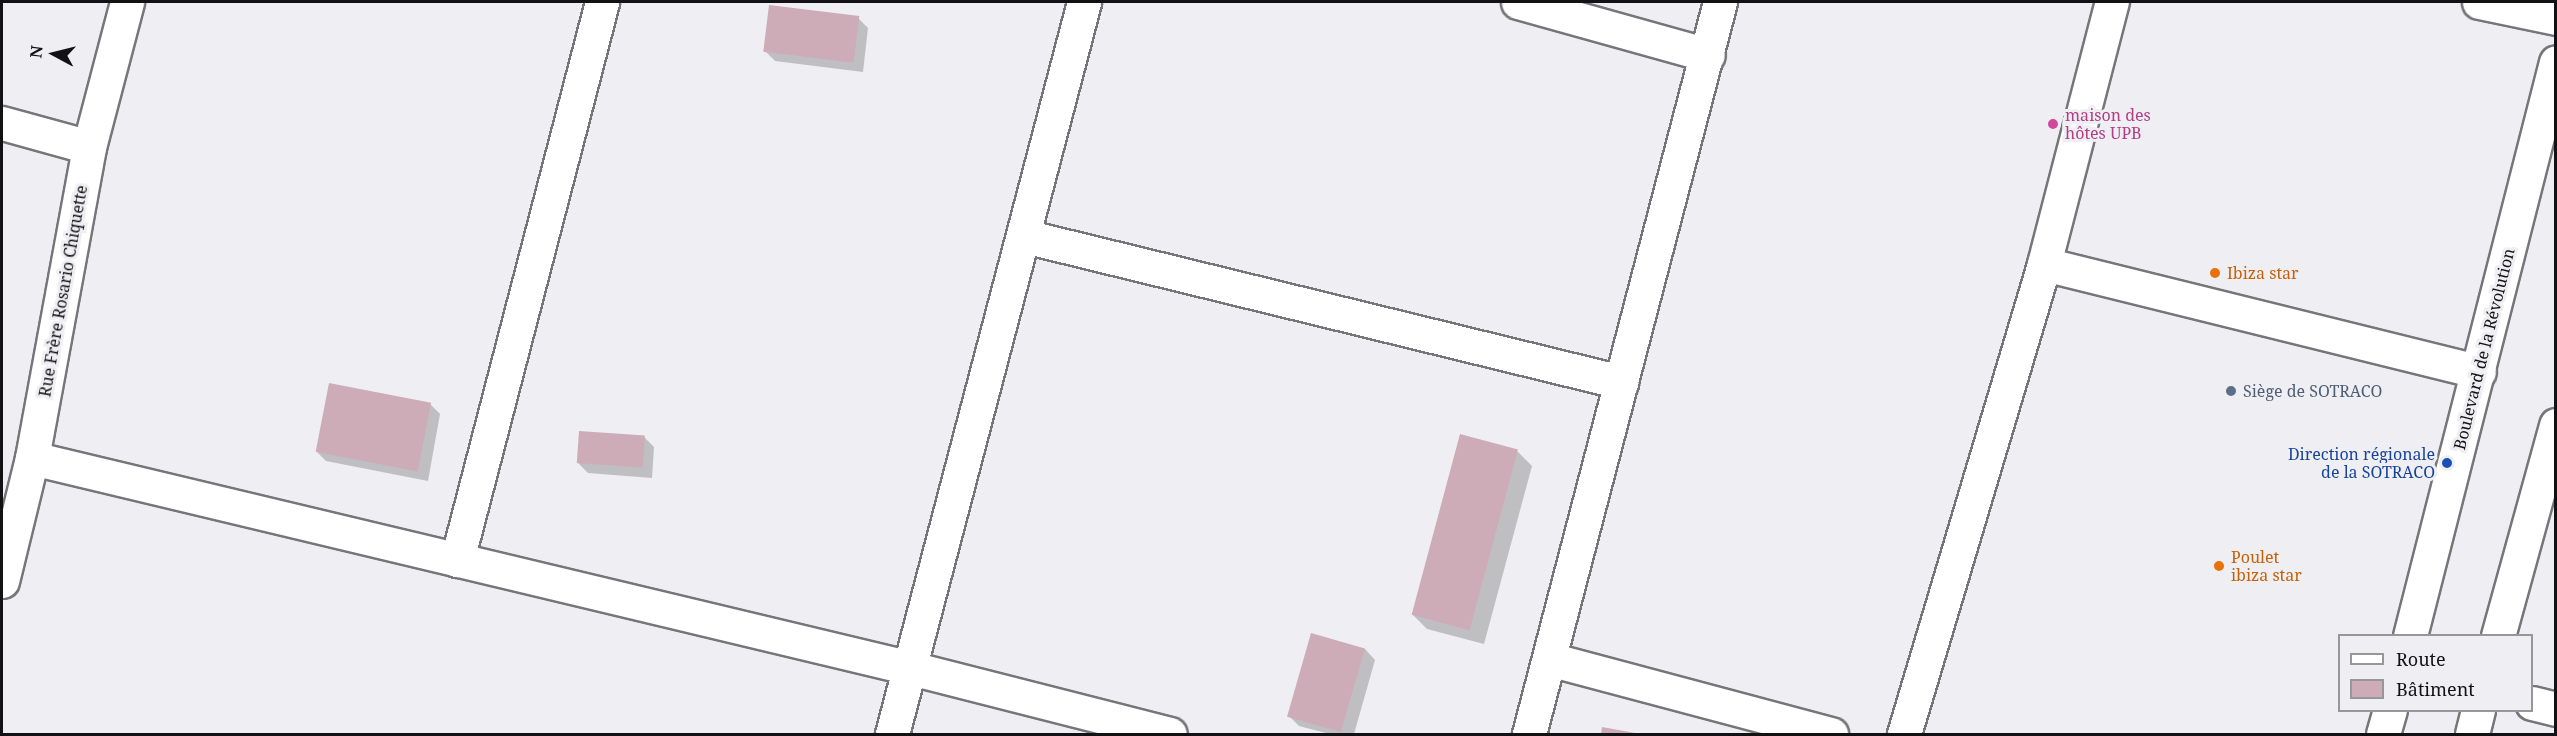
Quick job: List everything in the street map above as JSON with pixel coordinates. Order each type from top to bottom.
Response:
[{"type":"street","name":"Rue Frère Rosario Chiquette","points":[[2,581],[32,458],[89,147],[127,2]]},
{"type":"street","points":[[457,560],[602,2]]},
{"type":"street","points":[[892,735],[1084,2]]},
{"type":"street","points":[[1518,2],[1708,55]]},
{"type":"street","points":[[1529,735],[1720,2]]},
{"type":"street","points":[[1904,735],[2044,264],[2112,2]]},
{"type":"street","points":[[2479,2],[2556,18]]},
{"type":"street","name":"Boulevard de la Révolution","points":[[2411,634],[2556,62]]},
{"type":"street","points":[[2,123],[89,147]]},
{"type":"street","points":[[1024,236],[1621,382]]},
{"type":"street","points":[[2044,264],[2479,372]]},
{"type":"street","points":[[2499,634],[2556,425]]},
{"type":"street","points":[[32,458],[911,668],[1170,735]]},
{"type":"street","points":[[1549,659],[1831,735]]},
{"type":"street","points":[[2533,703],[2556,709]]},
{"type":"street","points":[[2383,735],[2390,712]]},
{"type":"street","points":[[2472,735],[2478,712]]},
{"type":"building","points":[[769,5],[859,16],[854,63],[763,52]]},
{"type":"building","points":[[329,383],[431,403],[418,472],[316,452]]},
{"type":"building","points":[[579,431],[645,436],[643,468],[577,463]]},
{"type":"building","points":[[1460,434],[1518,450],[1470,630],[1412,615]]},
{"type":"building","points":[[1311,633],[1365,648],[1341,732],[1287,717]]},
{"type":"building","points":[[1602,727],[1635,733],[1635,734],[1601,734]]},
{"type":"place","name":"maison des hôtes UPB","points":[[2053,124]]},
{"type":"place","name":"Ibiza star","points":[[2215,273]]},
{"type":"place","name":"Siège de SOTRACO","points":[[2231,391]]},
{"type":"place","name":"Direction régionale de la SOTRACO","points":[[2447,463]]},
{"type":"place","name":"Poulet ibiza star","points":[[2219,566]]}]
